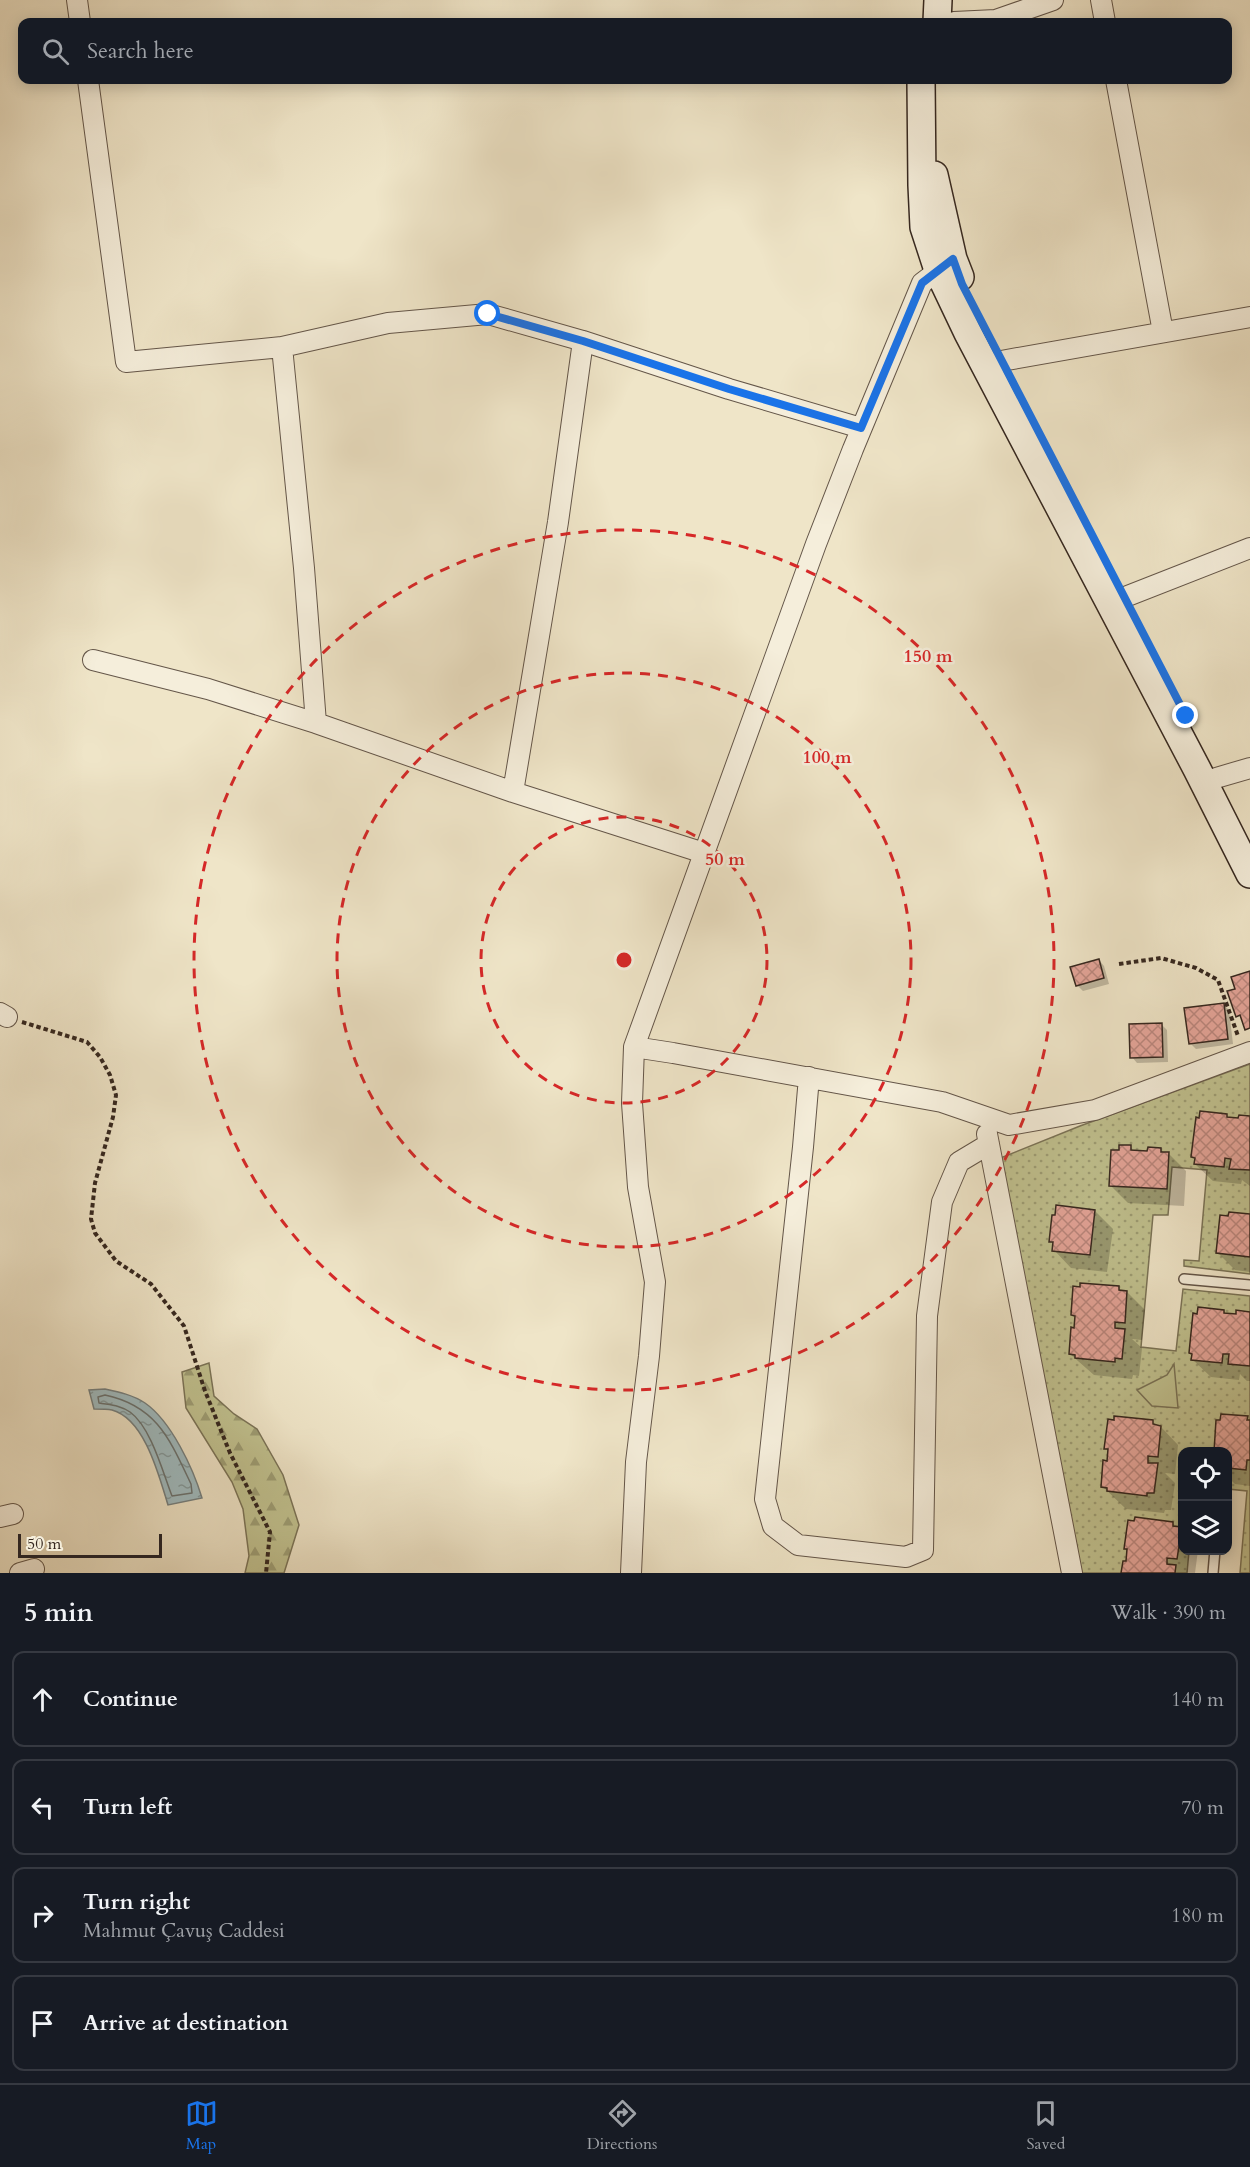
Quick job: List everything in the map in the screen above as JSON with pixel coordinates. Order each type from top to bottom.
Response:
[{"type":"main road","points":[[922,18],[923,0]]},
{"type":"main road","points":[[937,18],[938,0]]},
{"type":"main road","points":[[921,84],[921,175],[924,227],[946,265],[962,284],[1125,597],[1250,844]]},
{"type":"main road","points":[[935,84],[934,178],[946,265],[968,333],[1250,874]]},
{"type":"street","points":[[77,0],[79,18]]},
{"type":"street","points":[[1002,18],[1053,0]]},
{"type":"street","points":[[1101,0],[1104,18]]},
{"type":"street","points":[[89,84],[126,362],[282,347],[388,323],[488,314],[583,341],[729,389],[861,428]]},
{"type":"street","points":[[1117,84],[1163,332]]},
{"type":"street","points":[[631,1573],[636,1462],[649,1356],[654,1282],[638,1186],[632,1103],[634,1047],[812,554],[861,428],[922,283],[946,265]]},
{"type":"street","points":[[1001,361],[1250,317]]},
{"type":"street","points":[[513,792],[558,522],[583,341]]},
{"type":"street","points":[[282,347],[304,568],[316,723]]},
{"type":"street","points":[[1125,597],[1250,548]]},
{"type":"street","points":[[93,660],[208,689],[316,723],[513,792],[704,853]]},
{"type":"street","points":[[1216,778],[1250,768]]},
{"type":"street","points":[[634,1047],[942,1102],[1009,1125],[1095,1110],[1247,1053]]},
{"type":"street","points":[[809,1077],[765,1499],[772,1526],[798,1545],[906,1557],[923,1550],[927,1316],[942,1202],[959,1162],[989,1144]]},
{"type":"street","points":[[983,1116],[1072,1573]]},
{"type":"lane","points":[[1184,1279],[1250,1285]]},
{"type":"lane","points":[[1213,1573],[1215,1555]]},
{"type":"path","points":[[1119,964],[1161,958],[1196,968],[1218,980],[1247,1053]]},
{"type":"path","points":[[3,1015],[87,1042],[100,1057],[110,1076],[116,1095],[113,1117],[95,1183],[91,1219],[95,1233],[116,1261],[151,1284],[184,1326],[205,1390],[226,1443],[270,1532],[266,1573]]},
{"type":"green space","points":[[1250,1064],[1250,1274],[1184,1266],[1184,1260],[1199,1261],[1207,1170],[1172,1167],[1168,1215],[1153,1215],[1141,1347],[1176,1351],[1183,1289],[1250,1296],[1250,1573],[1240,1573],[1247,1491],[1232,1489],[1232,1447],[1178,1447],[1178,1555],[1189,1555],[1187,1573],[1079,1573],[998,1159],[1080,1126]]},
{"type":"green space","points":[[209,1363],[214,1396],[234,1414],[257,1429],[283,1475],[299,1525],[284,1573],[245,1573],[249,1556],[243,1509],[232,1482],[186,1408],[182,1372]]},
{"type":"green space","points":[[1174,1364],[1178,1408],[1152,1406],[1137,1390],[1167,1375]]},
{"type":"water","points":[[105,1389],[136,1398],[155,1411],[164,1421],[180,1446],[202,1498],[168,1505],[155,1465],[142,1436],[124,1415],[112,1410],[94,1409],[89,1390]]},
{"type":"building","points":[[1099,959],[1104,978],[1076,986],[1070,967]]},
{"type":"building","points":[[1250,971],[1250,1028],[1245,1030],[1240,1015],[1236,1017],[1227,991],[1235,989],[1231,977]]},
{"type":"building","points":[[1224,1003],[1228,1039],[1189,1044],[1184,1008]]},
{"type":"building","points":[[1162,1023],[1163,1057],[1130,1058],[1129,1024]]},
{"type":"building","points":[[1200,1111],[1227,1114],[1227,1117],[1250,1116],[1250,1170],[1229,1169],[1231,1159],[1225,1158],[1224,1167],[1194,1164],[1195,1158],[1191,1157],[1196,1117],[1199,1118]]},
{"type":"building","points":[[1119,1145],[1131,1145],[1131,1150],[1147,1151],[1148,1147],[1161,1148],[1161,1152],[1169,1152],[1167,1189],[1109,1186],[1111,1150],[1119,1150]]},
{"type":"building","points":[[1056,1205],[1095,1210],[1090,1255],[1052,1251],[1053,1242],[1049,1242],[1052,1215],[1055,1215]]},
{"type":"building","points":[[1229,1212],[1250,1214],[1250,1257],[1216,1253],[1220,1215],[1228,1216]]},
{"type":"building","points":[[1080,1283],[1119,1286],[1119,1290],[1127,1291],[1125,1323],[1115,1322],[1115,1328],[1125,1329],[1122,1359],[1115,1358],[1115,1362],[1075,1358],[1075,1355],[1069,1354],[1071,1327],[1074,1328],[1075,1316],[1071,1315],[1073,1286],[1080,1287]]},
{"type":"building","points":[[1198,1307],[1224,1310],[1224,1313],[1236,1314],[1236,1310],[1250,1312],[1250,1366],[1228,1364],[1229,1354],[1223,1354],[1222,1363],[1191,1360],[1192,1354],[1189,1353],[1193,1313],[1197,1314]]},
{"type":"building","points":[[1221,1414],[1248,1416],[1247,1420],[1250,1420],[1250,1460],[1247,1460],[1246,1470],[1232,1468],[1232,1447],[1214,1447],[1216,1420],[1220,1420]]},
{"type":"building","points":[[1114,1416],[1153,1420],[1153,1424],[1161,1426],[1158,1457],[1148,1456],[1148,1463],[1158,1463],[1154,1493],[1147,1493],[1147,1496],[1107,1491],[1107,1488],[1101,1487],[1103,1460],[1107,1461],[1108,1449],[1104,1449],[1108,1419],[1114,1420]]},
{"type":"building","points":[[1135,1517],[1173,1522],[1173,1526],[1178,1527],[1177,1559],[1167,1558],[1167,1564],[1176,1565],[1175,1573],[1121,1573],[1123,1561],[1126,1561],[1127,1549],[1124,1549],[1128,1520],[1134,1521]]},
{"type":"route","points":[[488,314],[583,341],[729,389],[861,428],[922,283],[953,259],[962,284],[1186,716]]}]
